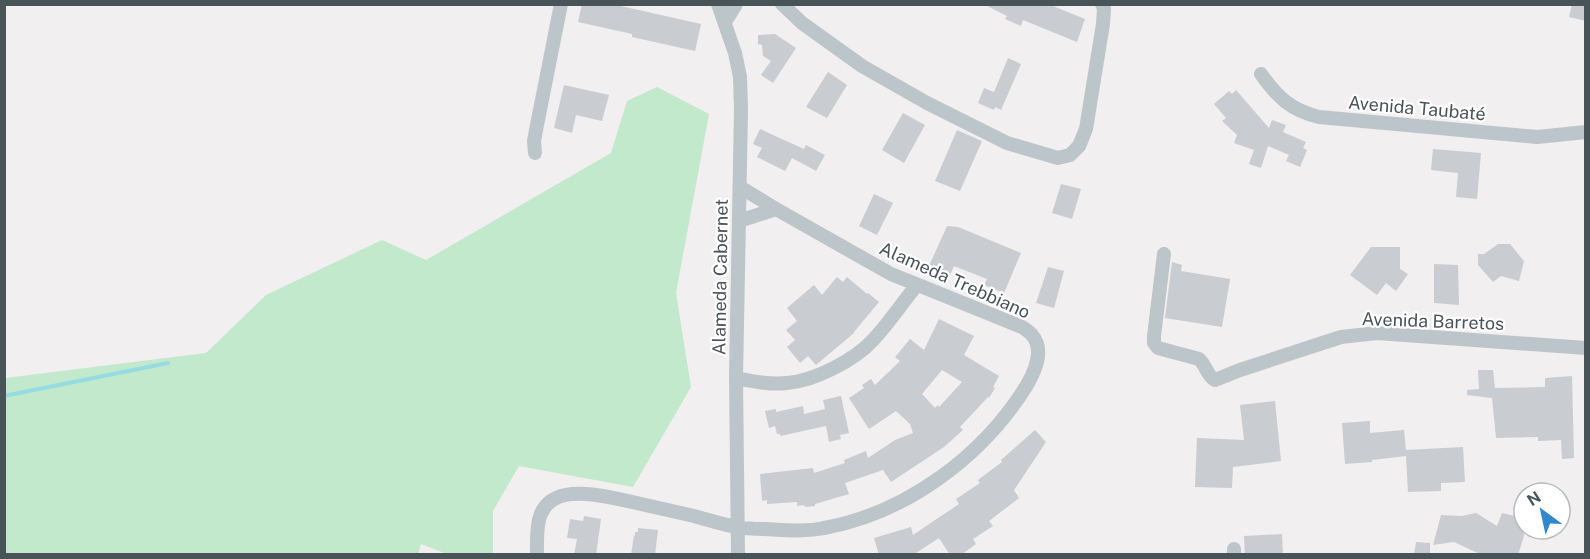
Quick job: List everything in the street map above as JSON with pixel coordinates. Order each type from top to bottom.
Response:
[{"type":"street","points":[[535,153],[534,141],[561,4]]},
{"type":"street","name":"Alameda Cabernet","points":[[718,4],[735,53],[740,77],[736,378],[738,555]]},
{"type":"street","points":[[725,22],[736,4]]},
{"type":"street","points":[[782,4],[802,23],[862,66],[927,103],[1007,143],[1058,158],[1070,154],[1079,146],[1086,129],[1103,24],[1102,4]]},
{"type":"street","name":"Avenida Taubaté","points":[[1261,74],[1274,92],[1287,104],[1303,113],[1319,117],[1537,137],[1586,132]]},
{"type":"street","name":"Alameda Trebbiano","points":[[537,555],[537,526],[541,511],[563,495],[600,495],[739,528],[822,529],[861,519],[896,505],[941,476],[979,445],[1015,405],[1034,373],[1039,355],[1037,344],[1032,334],[1022,327],[891,274],[740,187]]},
{"type":"street","points":[[739,221],[776,209]]},
{"type":"street","name":"Avenida Barretos","points":[[1164,254],[1154,342],[1158,348],[1199,359],[1211,378],[1215,380],[1341,337],[1377,333],[1586,348]]},
{"type":"street","points":[[736,378],[763,383],[788,383],[815,377],[846,362],[872,342],[917,285]]},
{"type":"green space","points":[[657,87],[709,114],[676,293],[691,387],[633,487],[519,466],[493,511],[493,554],[447,554],[421,544],[418,554],[5,554],[5,378],[206,353],[266,295],[382,240],[426,260],[611,153],[627,101]]},
{"type":"building","points":[[582,4],[612,4],[701,24],[695,51],[578,22]]},
{"type":"building","points":[[983,4],[1048,4],[1085,19],[1077,42],[1023,20],[1021,26],[1005,19],[1007,16]]},
{"type":"building","points":[[1572,4],[1586,4],[1586,21],[1569,17]]},
{"type":"building","points":[[775,34],[796,48],[773,83],[761,75],[771,61],[763,56],[762,45],[758,44],[758,35]]},
{"type":"building","points":[[1008,58],[1021,64],[1001,110],[995,107],[994,110],[978,103],[984,88],[994,92]]},
{"type":"building","points":[[828,72],[847,85],[827,118],[806,107]]},
{"type":"building","points":[[564,85],[609,95],[602,121],[576,115],[572,133],[554,128]]},
{"type":"building","points":[[1236,90],[1269,128],[1272,120],[1286,125],[1283,132],[1306,142],[1303,148],[1307,150],[1300,167],[1286,161],[1289,155],[1268,146],[1261,168],[1249,164],[1254,150],[1234,143],[1237,135],[1222,121],[1226,118],[1214,104],[1229,91],[1232,94]]},
{"type":"building","points":[[903,113],[925,125],[904,163],[882,150]]},
{"type":"building","points":[[760,129],[804,149],[806,145],[825,155],[816,171],[792,158],[785,171],[757,157],[762,148],[753,144]]},
{"type":"building","points":[[957,130],[982,141],[960,191],[935,181]]},
{"type":"building","points":[[1433,149],[1481,153],[1477,199],[1456,197],[1458,173],[1431,170]]},
{"type":"building","points":[[1061,184],[1081,189],[1072,219],[1052,213]]},
{"type":"building","points":[[874,194],[893,203],[877,235],[859,226]]},
{"type":"building","points":[[947,226],[958,227],[1021,253],[1004,293],[984,285],[987,279],[954,266],[950,275],[929,266]]},
{"type":"building","points":[[1498,244],[1510,244],[1524,261],[1519,281],[1501,276],[1493,282],[1478,265],[1478,254],[1484,254]]},
{"type":"building","points":[[1371,247],[1400,247],[1400,269],[1408,274],[1396,291],[1386,283],[1377,295],[1350,275]]},
{"type":"building","points":[[1172,262],[1182,265],[1181,271],[1230,279],[1222,327],[1165,318]]},
{"type":"building","points":[[1434,264],[1458,265],[1459,305],[1434,303]]},
{"type":"building","points":[[1048,267],[1064,271],[1054,308],[1036,303]]},
{"type":"building","points":[[837,277],[843,282],[847,277],[879,302],[854,333],[816,365],[808,356],[800,363],[787,347],[795,340],[786,330],[797,321],[787,308],[814,285],[822,295]]},
{"type":"building","points":[[939,319],[974,336],[964,355],[999,376],[989,398],[960,427],[963,430],[944,447],[891,482],[883,470],[845,483],[849,494],[815,504],[815,506],[797,506],[797,502],[767,504],[767,500],[762,501],[760,474],[813,468],[814,473],[845,463],[844,460],[866,451],[868,458],[895,440],[913,433],[910,424],[896,411],[869,429],[849,398],[864,388],[862,385],[871,379],[875,385],[900,361],[895,357],[910,339],[924,350]],"holes":[[[942,370],[962,382],[939,407],[938,405],[935,408],[922,394]]]},
{"type":"building","points":[[1478,370],[1493,370],[1495,388],[1545,387],[1545,378],[1572,376],[1574,458],[1562,459],[1561,440],[1538,441],[1538,437],[1496,438],[1492,398],[1467,395],[1467,390],[1479,389]]},
{"type":"building","points":[[841,396],[849,433],[840,435],[841,439],[829,442],[826,426],[780,436],[775,426],[769,428],[765,411],[776,409],[776,412],[803,406],[804,414],[825,409],[823,400]]},
{"type":"building","points":[[1275,401],[1281,461],[1233,467],[1232,488],[1195,487],[1197,438],[1244,440],[1240,405]]},
{"type":"building","points":[[1370,421],[1370,433],[1404,430],[1406,450],[1463,447],[1465,482],[1441,483],[1441,491],[1408,492],[1406,456],[1345,464],[1342,423]]},
{"type":"building","points":[[1035,430],[1046,442],[1014,490],[1019,498],[989,521],[993,526],[973,539],[976,544],[961,555],[950,555],[939,538],[911,555],[879,555],[874,538],[911,527],[913,535],[959,504],[956,499],[980,483],[978,480],[1002,462],[1001,460]]},
{"type":"building","points":[[1476,513],[1497,526],[1502,513],[1512,515],[1512,541],[1522,541],[1518,555],[1482,555],[1454,542],[1433,545],[1441,515],[1462,516]]},
{"type":"building","points":[[584,516],[601,519],[596,555],[574,555],[577,539],[567,538],[570,519],[583,521]]},
{"type":"building","points":[[638,528],[658,530],[655,555],[631,555],[634,535],[638,532]]},
{"type":"building","points":[[1282,534],[1283,555],[1245,555],[1244,536]]},
{"type":"building","points":[[1416,542],[1430,543],[1430,555],[1414,555]]},
{"type":"waterway","points":[[4,396],[168,363]]}]
